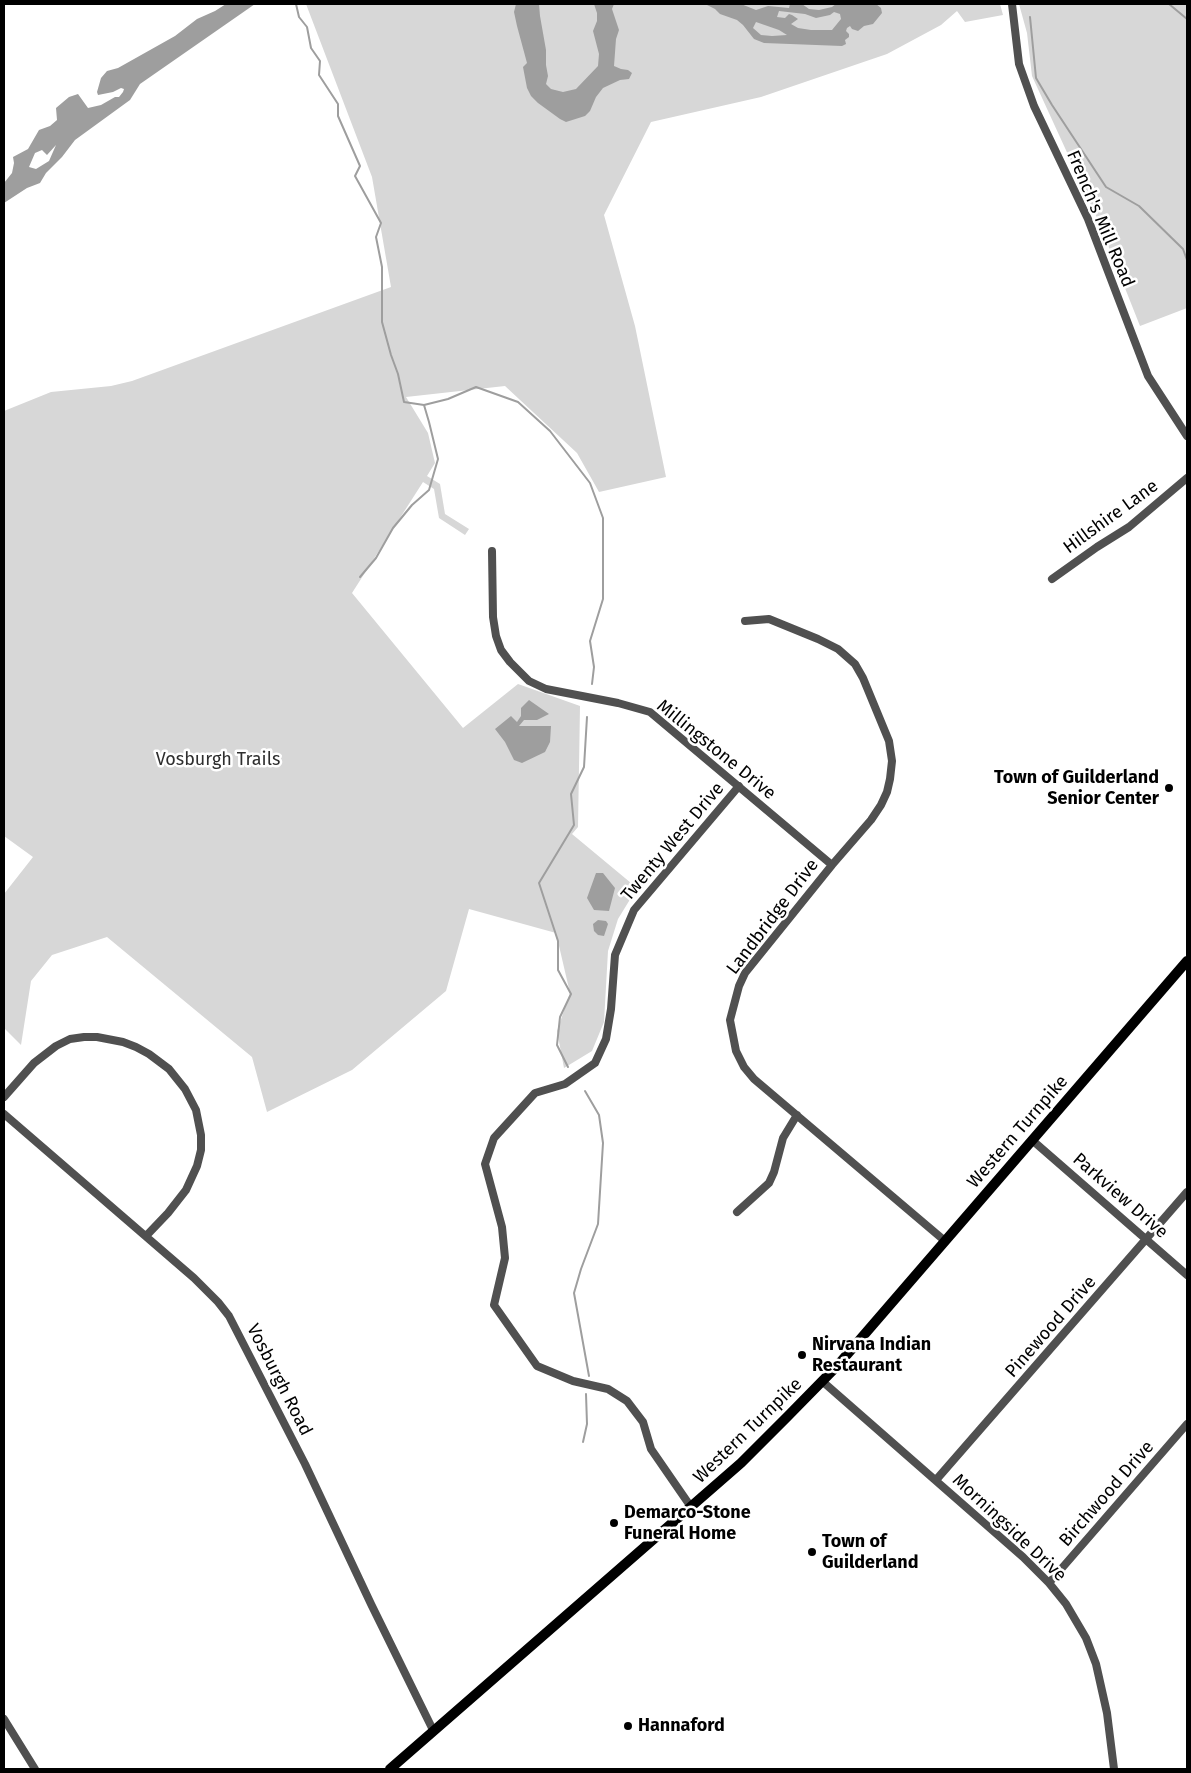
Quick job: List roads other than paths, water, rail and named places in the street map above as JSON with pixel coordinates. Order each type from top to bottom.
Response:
[{"type":"main road","name":"Western Turnpike","points":[[390,1769],[400,1765],[434,1730],[741,1463],[822,1381],[1187,961]]},
{"type":"street","name":"French's Mill Road","points":[[1012,4],[1020,64],[1030,97],[1088,219],[1148,376],[1187,436]]},
{"type":"street","name":"Hillshire Lane","points":[[1052,580],[1097,547],[1129,527],[1187,478]]},
{"type":"street","name":"Millingstone Drive","points":[[492,551],[493,617],[496,636],[501,650],[529,681],[546,689],[618,703],[650,712],[832,865]]},
{"type":"street","name":"Landbridge Drive","points":[[745,621],[769,619],[838,649],[855,664],[863,678],[889,741],[892,761],[890,778],[881,805],[871,820],[745,973],[739,986],[730,1020],[730,1030],[736,1050],[744,1066],[754,1079],[945,1241]]},
{"type":"street","name":"Twenty West Drive","points":[[691,1507],[651,1449],[643,1422],[627,1401],[608,1389],[573,1382],[537,1366],[494,1305],[505,1258],[502,1227],[485,1164],[494,1138],[535,1093],[565,1084],[595,1063],[606,1039],[611,1009],[615,955],[634,910],[739,786]]},
{"type":"street","points":[[4,1097],[34,1063],[56,1046],[84,1037],[97,1037],[123,1042],[149,1054],[169,1069],[185,1089],[196,1110],[201,1135],[201,1150],[186,1190],[168,1214],[147,1235]]},
{"type":"street","name":"Vosburgh Road","points":[[4,1114],[31,1139],[147,1235],[194,1278],[229,1316],[305,1464],[371,1604],[434,1730]]},
{"type":"street","points":[[737,1212],[769,1183],[774,1172],[783,1138],[797,1115]]},
{"type":"street","name":"Parkview Drive","points":[[1032,1140],[1148,1239],[1187,1275]]},
{"type":"street","name":"Pinewood Drive","points":[[936,1480],[1187,1192]]},
{"type":"street","name":"Morningside Drive","points":[[822,1381],[936,1480],[1049,1583],[1078,1623],[1091,1648],[1107,1713],[1114,1769]]},
{"type":"street","name":"Birchwood Drive","points":[[1049,1583],[1187,1424]]},
{"type":"street","points":[[4,1719],[35,1769]]},
{"type":"waterway","points":[[296,4],[299,17],[307,27],[311,48],[320,61],[319,75],[338,104],[338,116],[360,166],[355,176],[381,223],[376,237],[382,267],[382,322],[398,374],[404,402],[424,405],[438,459],[429,490],[412,505],[393,528],[376,558],[360,577]]},
{"type":"waterway","points":[[1169,4],[1187,19]]},
{"type":"waterway","points":[[1030,17],[1036,78],[1052,105],[1106,187],[1139,206],[1183,249],[1187,260]]},
{"type":"waterway","points":[[424,405],[448,399],[476,387],[518,402],[550,431],[590,483],[603,518],[603,599],[590,641],[594,667],[592,684]]},
{"type":"waterway","points":[[568,1067],[557,1045],[560,1017],[571,994],[558,970],[558,941],[539,883],[574,825],[571,794],[584,767],[587,717]]},
{"type":"waterway","points":[[585,1091],[599,1115],[603,1143],[598,1224],[574,1293],[589,1376]]},
{"type":"waterway","points":[[583,1442],[587,1424],[586,1394]]},
{"type":"place","name":"Town of Guilderland Senior Center","points":[[1169,788]]},
{"type":"place","name":"Nirvana Indian Restaurant","points":[[802,1355]]},
{"type":"place","name":"Demarco-Stone Funeral Home","points":[[614,1523]]},
{"type":"place","name":"Town of Guilderland","points":[[812,1552]]},
{"type":"place","name":"Hannaford","points":[[628,1726]]},
{"type":"park label","name":"Vosburgh Trails","points":[[218,760]]}]
